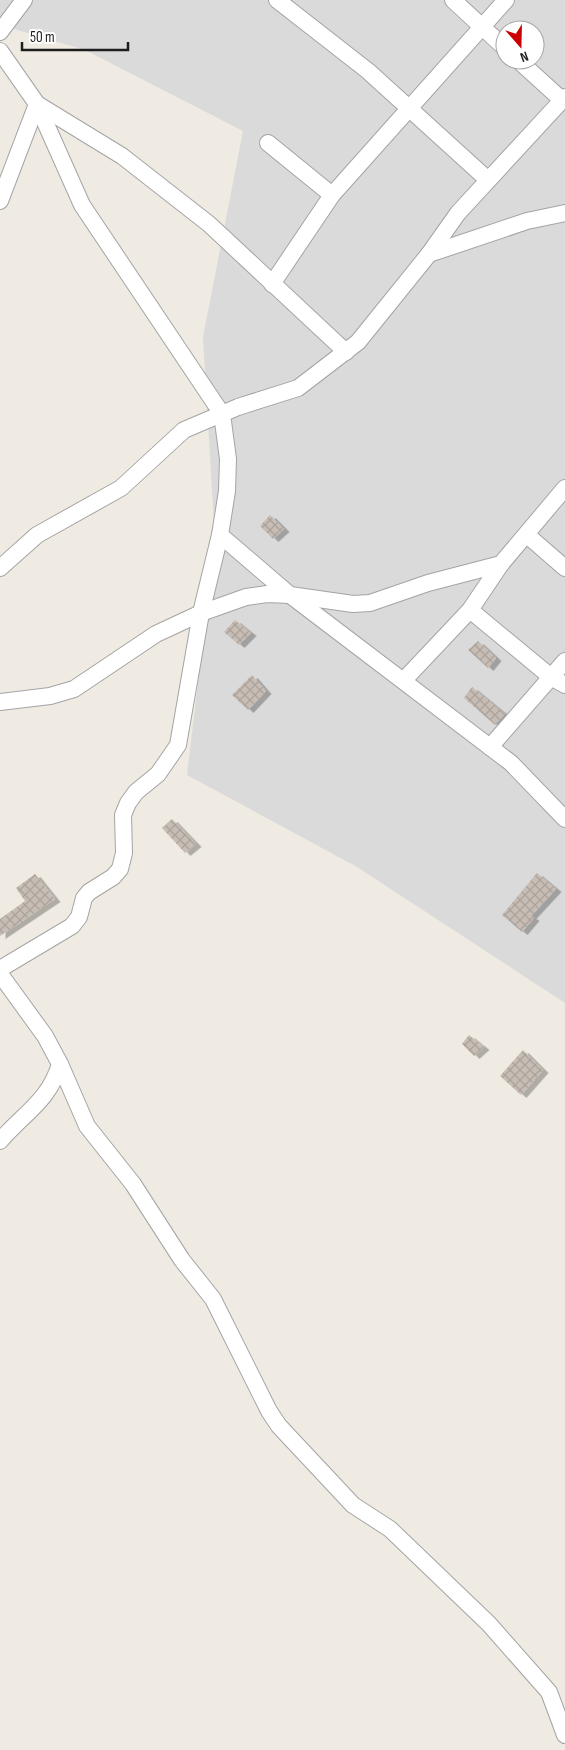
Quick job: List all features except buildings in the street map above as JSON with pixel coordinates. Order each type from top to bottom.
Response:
[{"type":"street","points":[[0,32],[24,0]]},
{"type":"street","points":[[277,0],[368,71],[488,180]]},
{"type":"street","points":[[452,0],[495,38]]},
{"type":"street","points":[[272,284],[332,195],[506,0]]},
{"type":"street","points":[[0,51],[37,104],[82,206],[222,414],[228,459],[227,491],[220,535],[201,613],[178,745],[158,774],[136,792],[128,803],[123,815],[124,861],[120,869],[113,877],[88,892],[84,898],[79,917],[72,926],[0,969]]},
{"type":"street","points":[[0,568],[38,535],[121,488],[181,432],[222,414],[298,388],[358,342],[429,254],[458,213],[564,98],[530,70]]},
{"type":"street","points":[[0,201],[37,104]]},
{"type":"street","points":[[37,104],[122,156],[209,224],[346,352]]},
{"type":"street","points":[[268,143],[332,195]]},
{"type":"street","points":[[429,254],[527,221],[565,213]]},
{"type":"street","points":[[404,680],[470,610],[501,564],[565,488]]},
{"type":"street","points":[[220,535],[290,594],[511,763],[565,819]]},
{"type":"street","points":[[527,535],[565,568]]},
{"type":"street","points":[[0,702],[50,696],[74,688],[156,634],[201,613],[246,597],[267,594],[290,594],[353,604],[370,602],[428,583],[501,564]]},
{"type":"street","points":[[470,610],[558,681]]},
{"type":"street","points":[[490,747],[558,681],[565,662]]},
{"type":"street","points":[[0,974],[45,1036],[60,1064],[87,1126],[133,1184],[182,1260],[213,1299],[269,1411],[279,1426],[353,1504],[390,1529],[489,1624],[549,1692],[565,1735]]},
{"type":"street","points":[[0,1141],[13,1126],[42,1101],[55,1080],[60,1064]]},
{"type":"street","points":[[549,1692],[565,1696]]},
{"type":"shaded area","points":[[0,0],[565,0],[565,1003],[357,867],[187,775],[215,541],[203,337],[243,131],[85,50],[0,25]]}]
